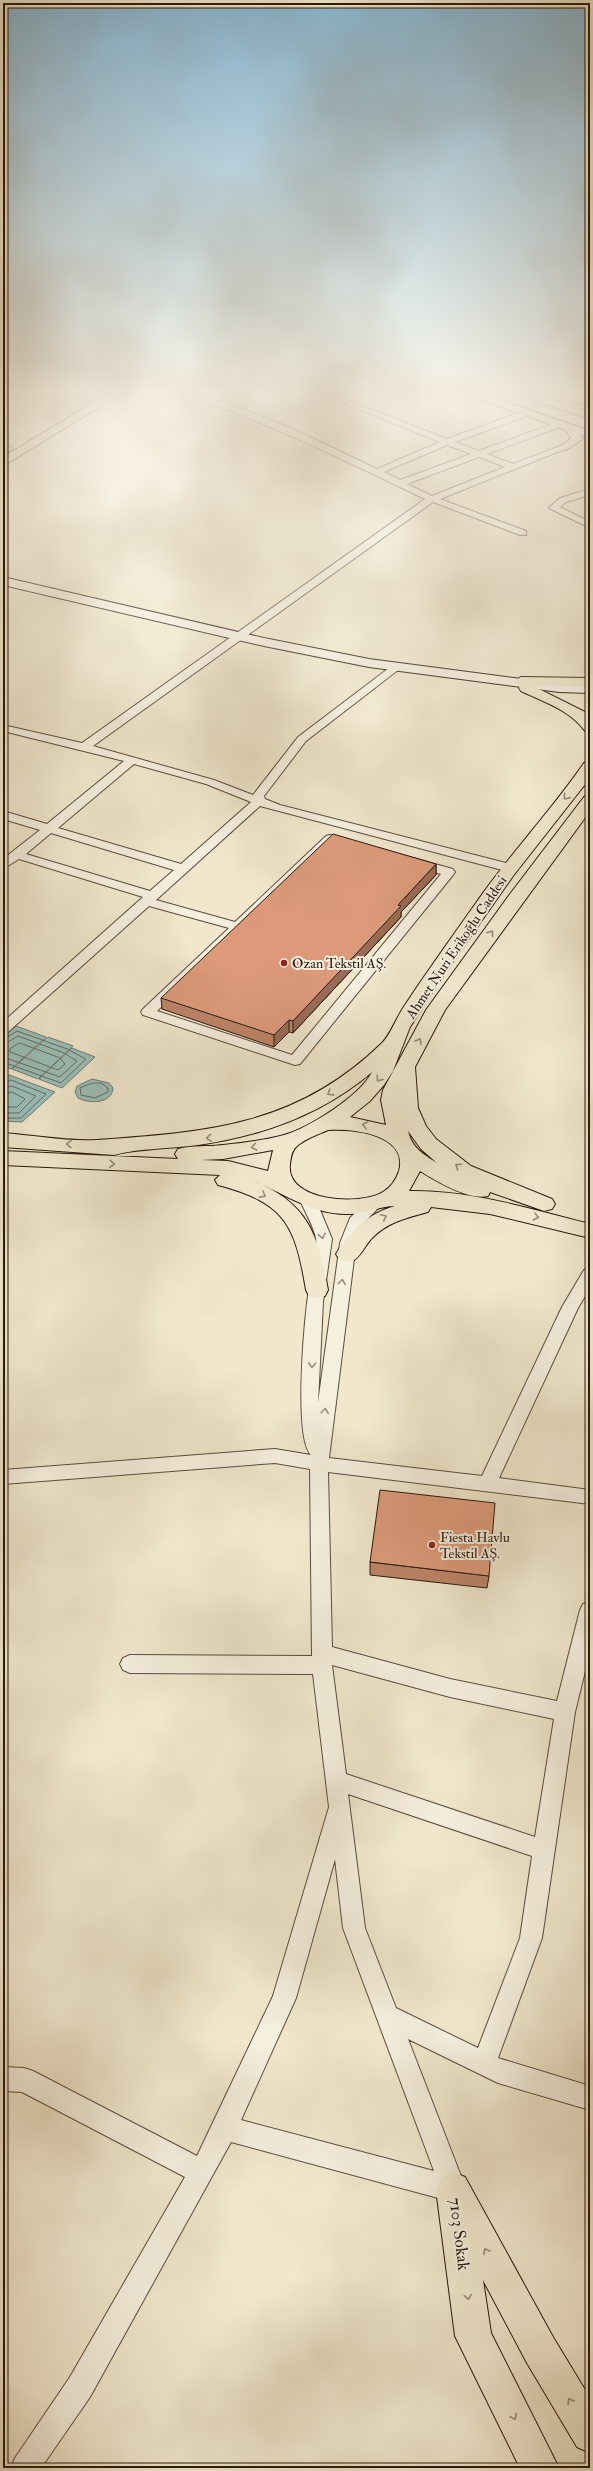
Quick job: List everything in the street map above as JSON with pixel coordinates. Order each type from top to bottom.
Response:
[{"type":"main road","points":[[520,684],[590,682]]},
{"type":"main road","points":[[520,684],[580,714],[590,728]]},
{"type":"main road","name":"Ahmet Nuri Erikoğlu Caddesi","points":[[324,1124],[358,1101],[375,1085],[386,1069],[394,1043],[416,1002],[510,868],[589,765]]},
{"type":"main road","name":"Ahmet Nuri Erikoğlu Caddesi","points":[[405,1148],[390,1100],[397,1080],[436,1010],[516,898],[590,800]]},
{"type":"main road","points":[[100,1146],[193,1141],[219,1137],[256,1126],[304,1108],[328,1094],[350,1080],[394,1043]]},
{"type":"main road","points":[[407,1063],[405,1088],[408,1109],[423,1136],[439,1153],[472,1176],[544,1204]]},
{"type":"main road","points":[[290,1188],[284,1181],[279,1167],[281,1153],[292,1140],[306,1131],[324,1124],[345,1122],[366,1125],[385,1132],[446,1178],[473,1189],[544,1204],[590,1216]]},
{"type":"main road","points":[[3,1140],[198,1154],[292,1140]]},
{"type":"main road","points":[[380,1202],[395,1195],[407,1182],[412,1169],[405,1148]]},
{"type":"main road","points":[[3,1158],[144,1166],[228,1168],[257,1174],[290,1188],[308,1200],[334,1208],[356,1208],[380,1202],[434,1198],[480,1205],[590,1231]]},
{"type":"main road","points":[[144,1166],[230,1181],[262,1193],[288,1211],[299,1223],[306,1239],[317,1290]]},
{"type":"main road","points":[[346,1254],[364,1230],[391,1214],[426,1206],[480,1205]]},
{"type":"main road","name":"7103 Sokak","points":[[453,2189],[540,2350],[590,2434]]},
{"type":"main road","name":"7103 Sokak","points":[[453,2189],[473,2336],[540,2468]]},
{"type":"street","points":[[83,748],[392,525],[418,508]]},
{"type":"street","points":[[457,508],[523,533]]},
{"type":"street","points":[[555,508],[590,525]]},
{"type":"street","points":[[3,581],[238,636],[369,663],[520,684],[559,688],[590,689]]},
{"type":"street","points":[[259,801],[258,796],[302,739],[397,667]]},
{"type":"street","points":[[520,684],[568,697],[590,705]]},
{"type":"street","points":[[3,728],[132,760],[210,782],[259,801],[344,825],[510,868]]},
{"type":"street","points":[[3,865],[132,760]]},
{"type":"street","points":[[3,1029],[259,801]]},
{"type":"street","points":[[3,815],[183,869]]},
{"type":"street","points":[[330,839],[449,872],[295,1060],[148,1012],[236,926],[344,825]]},
{"type":"street","points":[[16,855],[236,926]]},
{"type":"street","points":[[308,1200],[324,1239],[324,1251],[317,1290],[309,1411],[319,1464]]},
{"type":"street","points":[[380,1202],[352,1227],[346,1254],[319,1464],[322,1659],[354,1928],[453,2189]]},
{"type":"street","points":[[488,1482],[570,1307],[590,1274]]},
{"type":"street","points":[[3,1477],[275,1456],[319,1464],[488,1482],[590,1497]]},
{"type":"street","points":[[484,2064],[531,1938],[565,1712],[590,1610]]},
{"type":"street","points":[[130,1664],[322,1659],[565,1712]]},
{"type":"street","points":[[336,1780],[544,1850]]},
{"type":"street","points":[[25,2468],[80,2387],[202,2172],[225,2128],[284,1998],[339,1805]]},
{"type":"street","points":[[389,2017],[498,2071],[590,2098]]},
{"type":"street","points":[[3,2079],[24,2080],[202,2172]]},
{"type":"street","points":[[225,2128],[453,2189]]},
{"type":"water","points":[[16,1026],[46,1037],[11,1069],[3,1066],[3,1037]]},
{"type":"water","points":[[48,1037],[73,1046],[38,1079],[12,1069]]},
{"type":"water","points":[[72,1048],[95,1057],[62,1088],[39,1079]]},
{"type":"water","points":[[9,1075],[55,1092],[22,1122],[3,1121],[3,1080]]},
{"type":"water","points":[[92,1079],[109,1083],[113,1088],[109,1097],[104,1100],[94,1102],[78,1098],[75,1092],[77,1086]]},
{"type":"building","name":"Ozan Tekstil AŞ.","points":[[333,834],[436,864],[398,905],[401,906],[293,1021],[289,1020],[274,1035],[161,998]]},
{"type":"building","name":"Fiesta Havlu Tekstil AŞ.","points":[[380,1490],[495,1503],[489,1576],[370,1562]]},
{"type":"place","name":"Ozan Tekstil AŞ.","points":[[284,963]]},
{"type":"place","name":"Fiesta Havlu Tekstil AŞ.","points":[[432,1545]]}]
